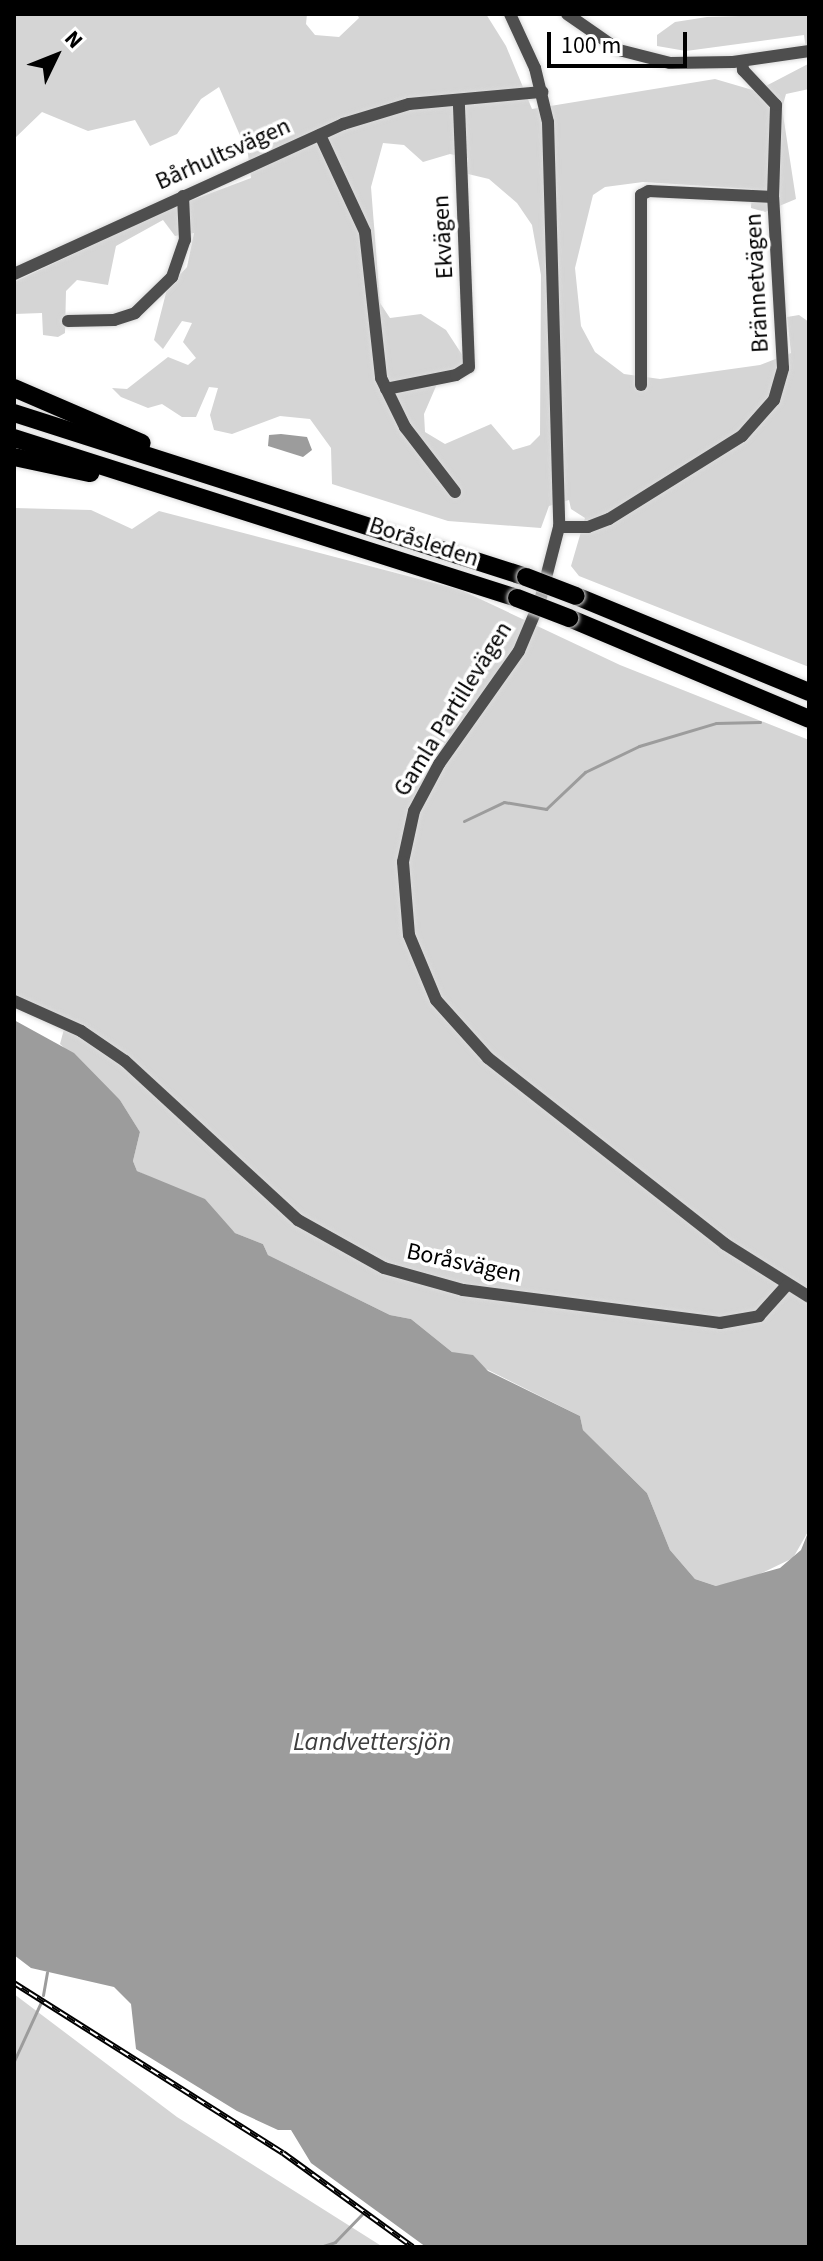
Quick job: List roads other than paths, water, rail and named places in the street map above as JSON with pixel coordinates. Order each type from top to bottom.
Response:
[{"type":"highway","points":[[14,388],[202,472]]},
{"type":"highway","name":"Boråsleden","points":[[14,413],[526,577],[809,692]]},
{"type":"highway","name":"Boråsleden","points":[[14,438],[517,598],[809,719]]},
{"type":"highway","points":[[14,457],[193,494]]},
{"type":"street","name":"Gamla Partillevägen","points":[[510,14],[542,92],[551,181],[559,527],[540,601],[519,651],[439,764],[414,811],[403,862],[409,935],[436,1000],[479,1050],[674,1205],[787,1285],[809,1297]]},
{"type":"street","points":[[567,14],[599,39],[637,57],[700,65],[809,51]]},
{"type":"street","name":"Brännetvägen","points":[[559,527],[588,527],[609,519],[742,436],[774,400],[783,348],[773,197],[776,105],[743,70],[742,61]]},
{"type":"street","points":[[459,101],[542,92]]},
{"type":"street","name":"Bårhultsvägen","points":[[14,274],[320,135],[391,108],[459,101]]},
{"type":"street","name":"Ekvägen","points":[[386,389],[456,375],[469,367],[459,101]]},
{"type":"street","points":[[320,135],[365,232],[379,370],[386,389],[405,427],[455,492]]},
{"type":"street","points":[[641,385],[641,195],[649,191],[773,197]]},
{"type":"street","points":[[68,321],[114,320],[135,313],[172,277],[185,240],[183,196]]},
{"type":"street","name":"Boråsvägen","points":[[14,1001],[81,1031],[125,1061],[298,1220],[384,1268],[463,1290],[720,1323],[759,1316],[787,1285]]},
{"type":"water","points":[[269,435],[307,437],[312,450],[303,457],[268,446]]},
{"type":"water","name":"Landvettersjön","points":[[14,1020],[74,1053],[120,1100],[140,1132],[133,1161],[137,1171],[205,1199],[235,1233],[263,1244],[268,1255],[390,1315],[411,1319],[452,1352],[473,1355],[488,1371],[580,1416],[583,1430],[647,1493],[670,1550],[695,1579],[716,1586],[780,1568],[801,1550],[809,1530],[809,2247],[426,2247],[311,2163],[291,2130],[278,2130],[237,2111],[136,2049],[131,2004],[114,1987],[31,1968],[14,1955]]},
{"type":"waterway","points":[[464,821],[504,802],[546,809],[585,772],[639,746],[716,723],[760,722]]},
{"type":"waterway","points":[[43,1995],[47,1972]]},
{"type":"waterway","points":[[14,2061],[41,2002]]},
{"type":"waterway","points":[[320,2247],[335,2242],[362,2214]]},
{"type":"railway","points":[[14,1983],[283,2153],[413,2247]]}]
